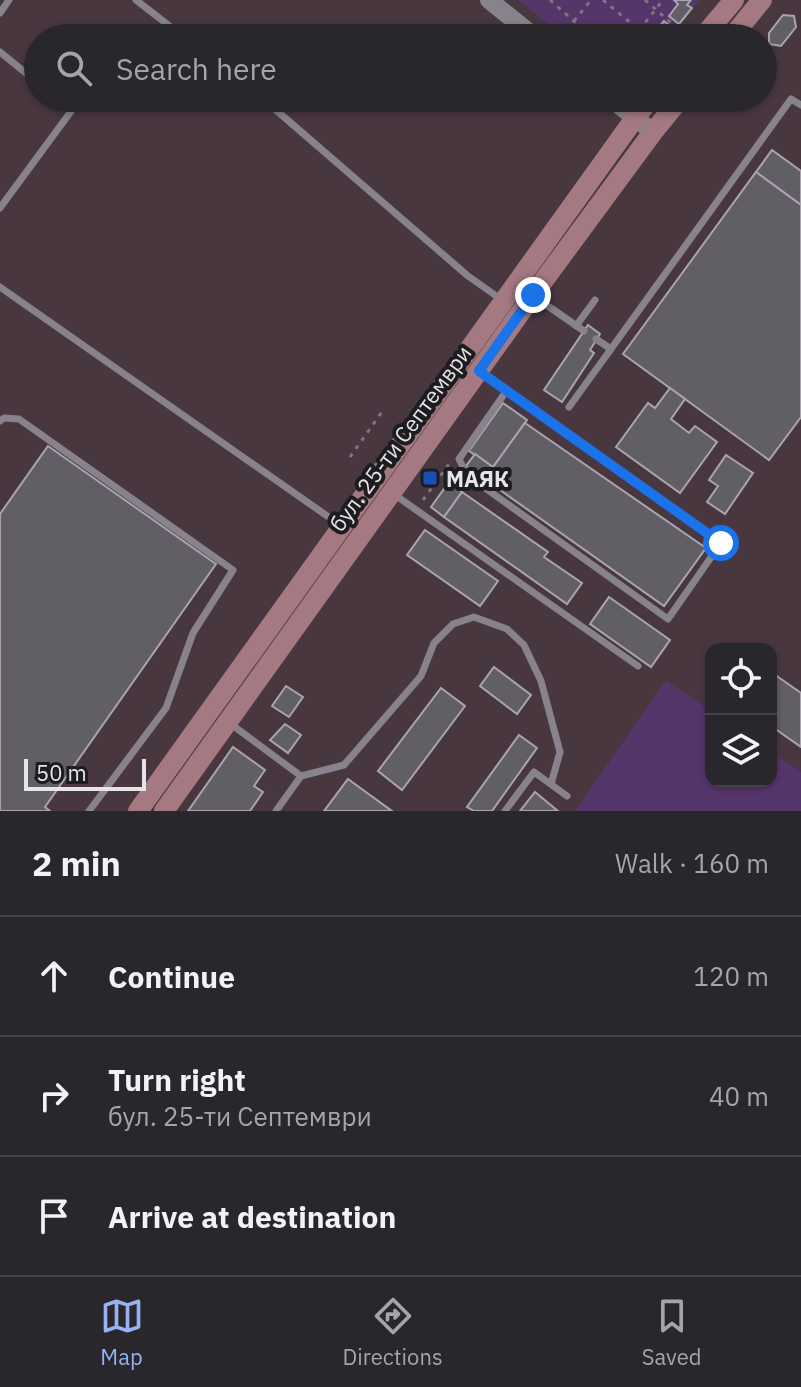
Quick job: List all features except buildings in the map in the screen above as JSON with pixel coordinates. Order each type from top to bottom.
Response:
[{"type":"main road","points":[[714,24],[734,0]]},
{"type":"main road","points":[[742,24],[762,0]]},
{"type":"main road","name":"бул. 25-ти Септември","points":[[138,811],[640,112]]},
{"type":"main road","name":"бул. 25-ти Септември","points":[[164,811],[533,295],[669,112]]},
{"type":"street","points":[[489,0],[519,24]]},
{"type":"street","points":[[628,112],[653,132]]},
{"type":"lane","points":[[0,13],[9,0]]},
{"type":"lane","points":[[136,0],[167,24]]},
{"type":"lane","points":[[0,52],[24,72]]},
{"type":"lane","points":[[569,407],[791,99],[801,105]]},
{"type":"lane","points":[[0,208],[71,112]]},
{"type":"lane","points":[[278,112],[468,276],[503,301]]},
{"type":"lane","points":[[0,287],[342,526]]},
{"type":"lane","points":[[533,295],[584,331]]},
{"type":"lane","points":[[576,326],[595,300]]},
{"type":"lane","points":[[596,339],[611,349]]},
{"type":"lane","points":[[479,371],[507,390],[721,543],[668,619],[467,475],[459,459],[507,390]]},
{"type":"lane","points":[[0,421],[4,418],[19,419],[233,570],[193,633],[166,708],[89,811]]},
{"type":"lane","points":[[391,492],[638,666]]},
{"type":"lane","points":[[276,811],[301,776],[344,765],[421,676],[434,643],[453,624],[474,617],[507,629],[524,645],[541,681],[560,752],[551,784]]},
{"type":"lane","points":[[226,721],[301,776]]},
{"type":"lane","points":[[505,811],[534,772],[567,796]]},
{"type":"path","points":[[550,0],[577,24]]},
{"type":"path","points":[[574,21],[591,0]]},
{"type":"path","points":[[603,0],[632,24]]},
{"type":"path","points":[[645,0],[673,24]]},
{"type":"path","points":[[644,24],[663,0]]},
{"type":"path","points":[[350,457],[384,409]]},
{"type":"path","points":[[423,499],[441,474]]},
{"type":"shaded area","points":[[0,0],[801,0],[801,772],[777,756],[777,643],[705,643],[705,707],[666,681],[575,811],[0,811]]},
{"type":"shaded area","points":[[519,0],[699,0],[679,24],[547,24]]},
{"type":"shaded area","points":[[666,680],[705,707],[705,787],[777,787],[777,756],[801,772],[801,811],[575,811]]},
{"type":"place","name":"МАЯК","points":[[430,478]]},
{"type":"route","points":[[533,295],[479,371],[721,543]]}]
